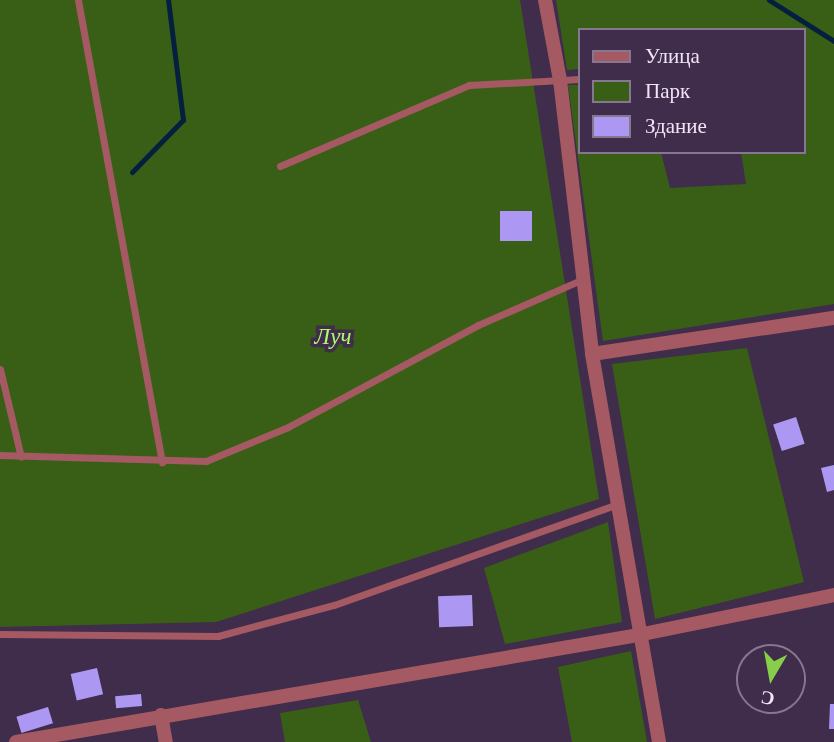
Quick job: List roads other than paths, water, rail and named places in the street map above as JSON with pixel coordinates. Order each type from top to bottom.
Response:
[{"type":"street","points":[[545,0],[560,80],[581,280],[592,354],[638,635],[659,742]]},
{"type":"street","points":[[592,354],[834,318]]},
{"type":"street","points":[[16,742],[638,635],[834,595]]},
{"type":"street","points":[[161,715],[166,742]]},
{"type":"lane","points":[[78,0],[162,462]]},
{"type":"lane","points":[[280,166],[469,85],[578,79]]},
{"type":"lane","points":[[0,455],[162,462],[206,461],[288,427],[478,325],[581,280]]},
{"type":"lane","points":[[0,369],[21,457]]},
{"type":"lane","points":[[0,634],[218,636],[334,605],[617,504]]},
{"type":"waterway","points":[[132,172],[183,120],[168,0]]},
{"type":"waterway","points":[[769,0],[834,41]]},
{"type":"park label","name":"Луч","points":[[333,337]]}]
